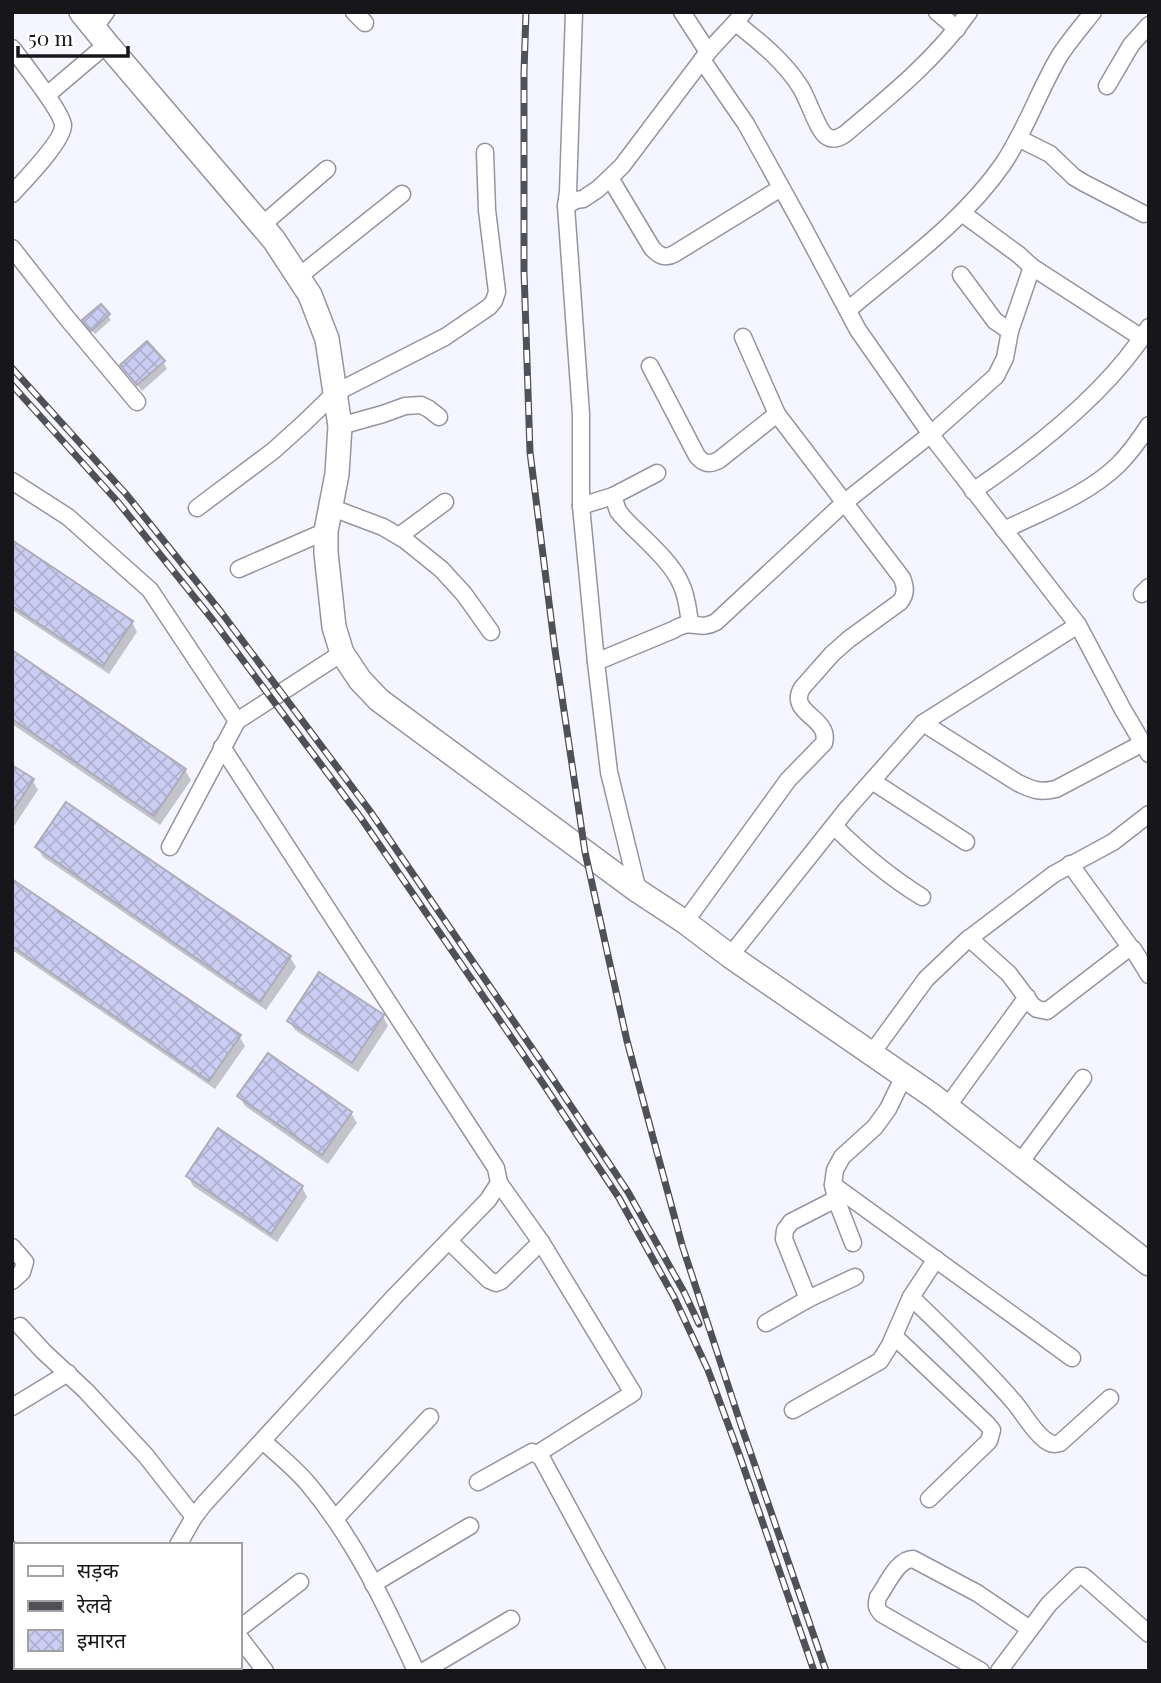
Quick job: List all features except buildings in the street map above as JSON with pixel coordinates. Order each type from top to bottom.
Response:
[{"type":"street","points":[[574,12],[566,206],[581,414],[581,506],[609,772],[638,891]]},
{"type":"street","points":[[682,12],[858,330],[973,491],[1078,625],[1146,748],[1044,792],[1018,783],[923,723]]},
{"type":"street","points":[[937,12],[957,29]]},
{"type":"street","points":[[566,206],[583,199],[610,178],[633,153],[705,56],[740,18],[794,78],[821,130],[825,136],[832,139],[845,134],[899,89],[957,29],[969,12]]},
{"type":"street","points":[[848,310],[969,206],[1003,164],[1061,54],[1093,12]]},
{"type":"street","points":[[47,95],[97,24],[274,240],[310,295],[327,339],[340,426],[337,474],[326,531],[334,628],[342,653],[360,680],[379,700],[638,891],[947,1107],[1147,1259]]},
{"type":"street","points":[[1107,86],[1122,59],[1146,33]]},
{"type":"street","points":[[12,48],[47,95],[63,126],[59,139],[12,194]]},
{"type":"street","points":[[1018,138],[1050,154],[1084,183],[1147,212]]},
{"type":"street","points":[[197,508],[273,451],[335,393],[445,337],[480,314],[494,301],[497,292],[487,209],[485,152]]},
{"type":"street","points":[[262,225],[327,169]]},
{"type":"street","points":[[610,178],[652,248],[663,257],[669,257],[781,188]]},
{"type":"street","points":[[298,277],[402,194]]},
{"type":"street","points":[[962,213],[1032,267],[1145,332],[1114,373],[1051,433],[1013,464],[973,491]]},
{"type":"street","points":[[12,248],[65,317],[137,402]]},
{"type":"street","points":[[596,662],[682,624],[709,626],[724,616],[845,502],[931,434],[996,376],[1005,358],[1010,331],[1032,267]]},
{"type":"street","points":[[961,275],[995,321],[1010,331]]},
{"type":"street","points":[[685,922],[788,780],[824,743],[824,731],[798,702],[802,688],[840,646],[900,602],[905,586],[902,578],[777,414],[743,337]]},
{"type":"street","points":[[650,366],[697,456],[703,462],[711,464],[719,460],[777,414]]},
{"type":"street","points":[[340,426],[405,405],[421,405],[439,417]]},
{"type":"street","points":[[1004,530],[1069,499],[1102,479],[1120,463],[1149,425]]},
{"type":"street","points":[[581,506],[613,496],[657,473]]},
{"type":"street","points":[[12,481],[68,517],[150,590],[237,720]]},
{"type":"street","points":[[613,496],[618,511],[671,567],[678,578],[683,587],[690,623]]},
{"type":"street","points":[[399,536],[445,502]]},
{"type":"street","points":[[330,508],[383,527],[399,536],[441,569],[464,594],[492,632]]},
{"type":"street","points":[[239,569],[326,531]]},
{"type":"street","points":[[730,956],[834,826],[923,723],[1078,625]]},
{"type":"street","points":[[170,846],[237,720],[342,653]]},
{"type":"street","points":[[222,747],[496,1168],[499,1183],[541,1242],[633,1393],[537,1454]]},
{"type":"street","points":[[872,781],[966,842]]},
{"type":"street","points":[[872,1053],[926,979],[970,938],[1054,874],[1113,842],[1149,814]]},
{"type":"street","points":[[834,826],[864,856],[922,897]]},
{"type":"street","points":[[1070,864],[1149,975]]},
{"type":"street","points":[[970,938],[1009,974],[1037,1009],[1047,1011],[1126,949],[1131,948]]},
{"type":"street","points":[[947,1107],[1027,997]]},
{"type":"street","points":[[853,1243],[834,1192],[835,1171],[842,1157],[875,1127],[888,1110],[904,1076]]},
{"type":"street","points":[[1019,1164],[1083,1078]]},
{"type":"street","points":[[179,1543],[204,1504],[395,1296],[488,1200],[499,1183]]},
{"type":"street","points":[[834,1192],[936,1259],[1072,1358]]},
{"type":"street","points":[[808,1299],[784,1239],[785,1230],[834,1192]]},
{"type":"street","points":[[449,1241],[489,1280],[496,1283],[541,1242]]},
{"type":"street","points":[[12,1247],[25,1262],[22,1272],[12,1280]]},
{"type":"street","points":[[793,1410],[880,1361],[911,1297],[936,1259]]},
{"type":"street","points":[[766,1323],[855,1277]]},
{"type":"street","points":[[911,1297],[976,1360],[1014,1401],[1042,1438],[1049,1442],[1055,1445],[1060,1443],[1110,1398]]},
{"type":"street","points":[[20,1326],[86,1391],[145,1456],[194,1517]]},
{"type":"street","points":[[894,1336],[992,1430],[989,1441],[929,1499]]},
{"type":"street","points":[[12,1407],[68,1373]]},
{"type":"street","points":[[335,1520],[430,1417]]},
{"type":"street","points":[[263,1441],[308,1483],[335,1520],[373,1584],[416,1671]]},
{"type":"street","points":[[478,1482],[532,1452],[541,1457],[657,1671]]},
{"type":"street","points":[[373,1584],[470,1526]]},
{"type":"street","points":[[981,1671],[881,1614],[877,1609],[878,1597],[904,1560],[913,1559],[977,1593],[1030,1629]]},
{"type":"street","points":[[999,1671],[1057,1595],[1078,1576],[1083,1576],[1149,1634]]},
{"type":"street","points":[[242,1626],[300,1582]]},
{"type":"street","points":[[424,1671],[511,1619]]},
{"type":"street","points":[[242,1641],[265,1671]]},
{"type":"railway","points":[[526,12],[524,271],[530,452],[555,650],[585,852],[627,1041],[682,1245],[826,1671]]},
{"type":"railway","points":[[12,368],[126,494],[221,612],[370,811],[628,1192],[699,1324]]},
{"type":"railway","points":[[12,385],[117,501],[212,619],[361,818],[619,1198],[674,1297],[708,1370],[814,1671]]}]
